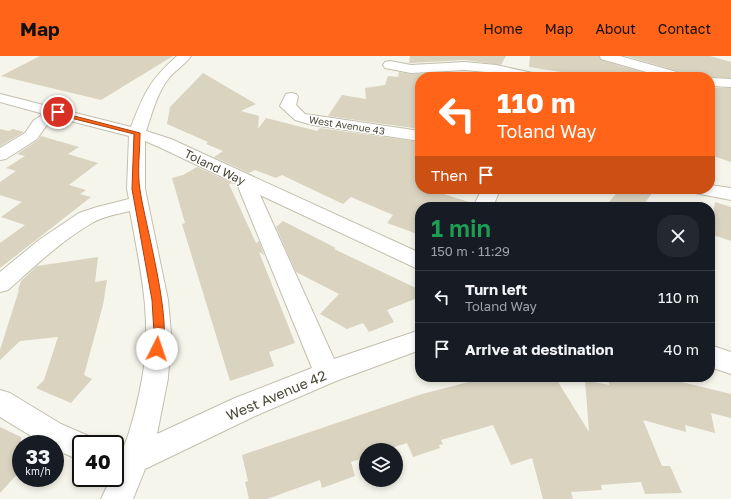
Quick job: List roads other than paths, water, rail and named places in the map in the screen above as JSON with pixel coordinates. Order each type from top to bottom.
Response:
[{"type":"street","points":[[117,499],[126,464],[145,428],[155,378],[159,333],[157,300],[136,189],[137,133],[148,102],[155,88],[164,75],[185,56]]},
{"type":"street","points":[[606,56],[662,72]]},
{"type":"street","points":[[390,65],[411,69],[466,66],[496,68],[512,72]]},
{"type":"street","points":[[715,82],[731,83]]},
{"type":"street","name":"West Avenue 43","points":[[291,97],[288,106],[300,117],[415,135]]},
{"type":"street","name":"Toland Way","points":[[2,100],[58,112],[137,133],[165,143],[415,260]]},
{"type":"street","points":[[0,155],[31,136],[40,123],[58,112]]},
{"type":"street","points":[[244,181],[327,372]]},
{"type":"street","points":[[715,191],[731,194]]},
{"type":"street","points":[[0,284],[46,245],[86,218],[138,203]]},
{"type":"street","name":"West Avenue 42","points":[[126,464],[245,407],[327,372],[415,342]]},
{"type":"street","points":[[715,358],[731,363]]},
{"type":"street","points":[[0,402],[51,433],[72,443]]}]
